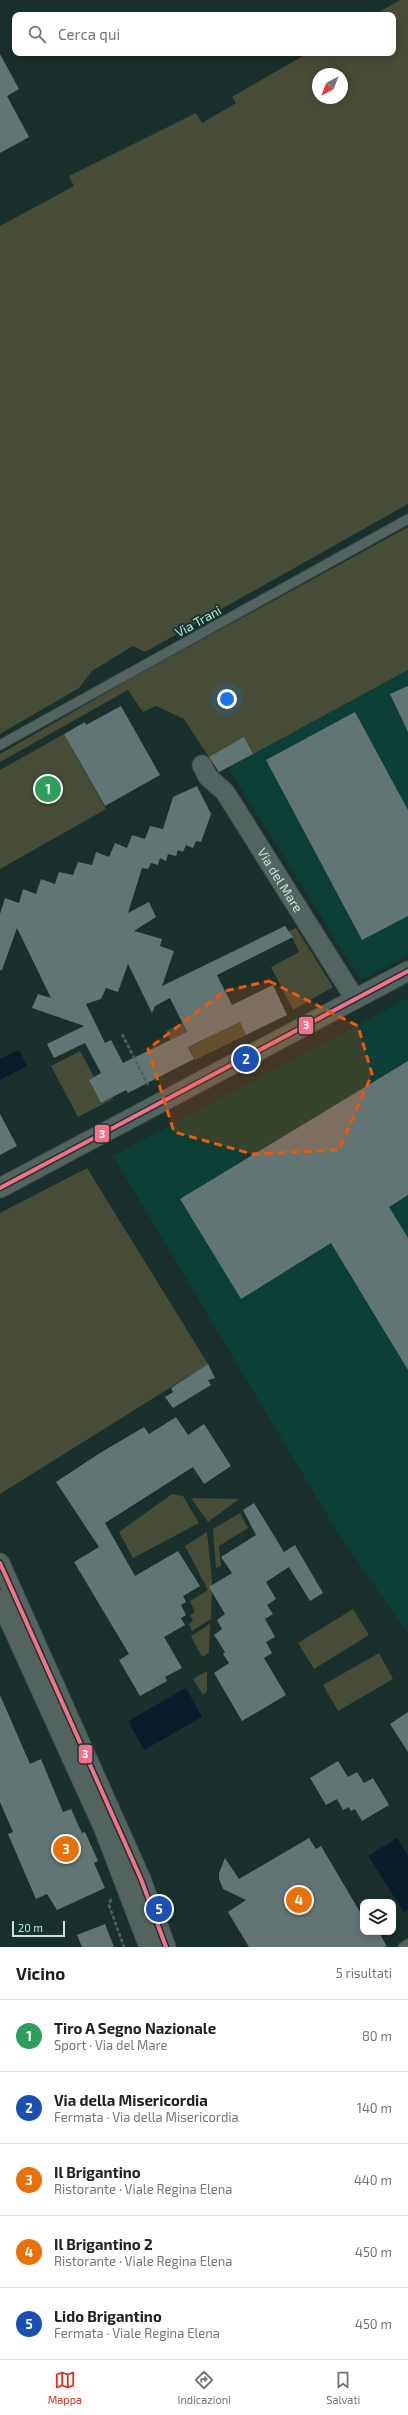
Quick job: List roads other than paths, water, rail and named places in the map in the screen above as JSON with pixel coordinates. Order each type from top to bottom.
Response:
[{"type":"street","name":"Via del Mare","points":[[202,765],[208,777],[225,792],[355,999]]},
{"type":"street","points":[[0,1188],[408,971]]},
{"type":"street","points":[[1,1569],[45,1683],[110,1826],[141,1879],[166,1947]]},
{"type":"street","points":[[0,1600],[45,1683]]},
{"type":"street","points":[[110,1826],[149,1947]]},
{"type":"lane","name":"Via Trani","points":[[0,745],[408,519]]},
{"type":"lane","points":[[403,1947],[408,1944]]},
{"type":"water","points":[[19,1050],[27,1066],[0,1080],[0,1059]]},
{"type":"water","points":[[186,1688],[202,1717],[144,1750],[128,1721]]},
{"type":"water","points":[[397,1838],[408,1856],[408,1910],[404,1912],[368,1856]]},
{"type":"place","name":"Tiro A Segno Nazionale","points":[[48,789]]},
{"type":"place","name":"Via della Misericordia","points":[[246,1059]]},
{"type":"place","name":"Il Brigantino","points":[[66,1849]]},
{"type":"place","name":"Il Brigantino 2","points":[[299,1900]]},
{"type":"place","name":"Lido Brigantino","points":[[159,1909]]}]
